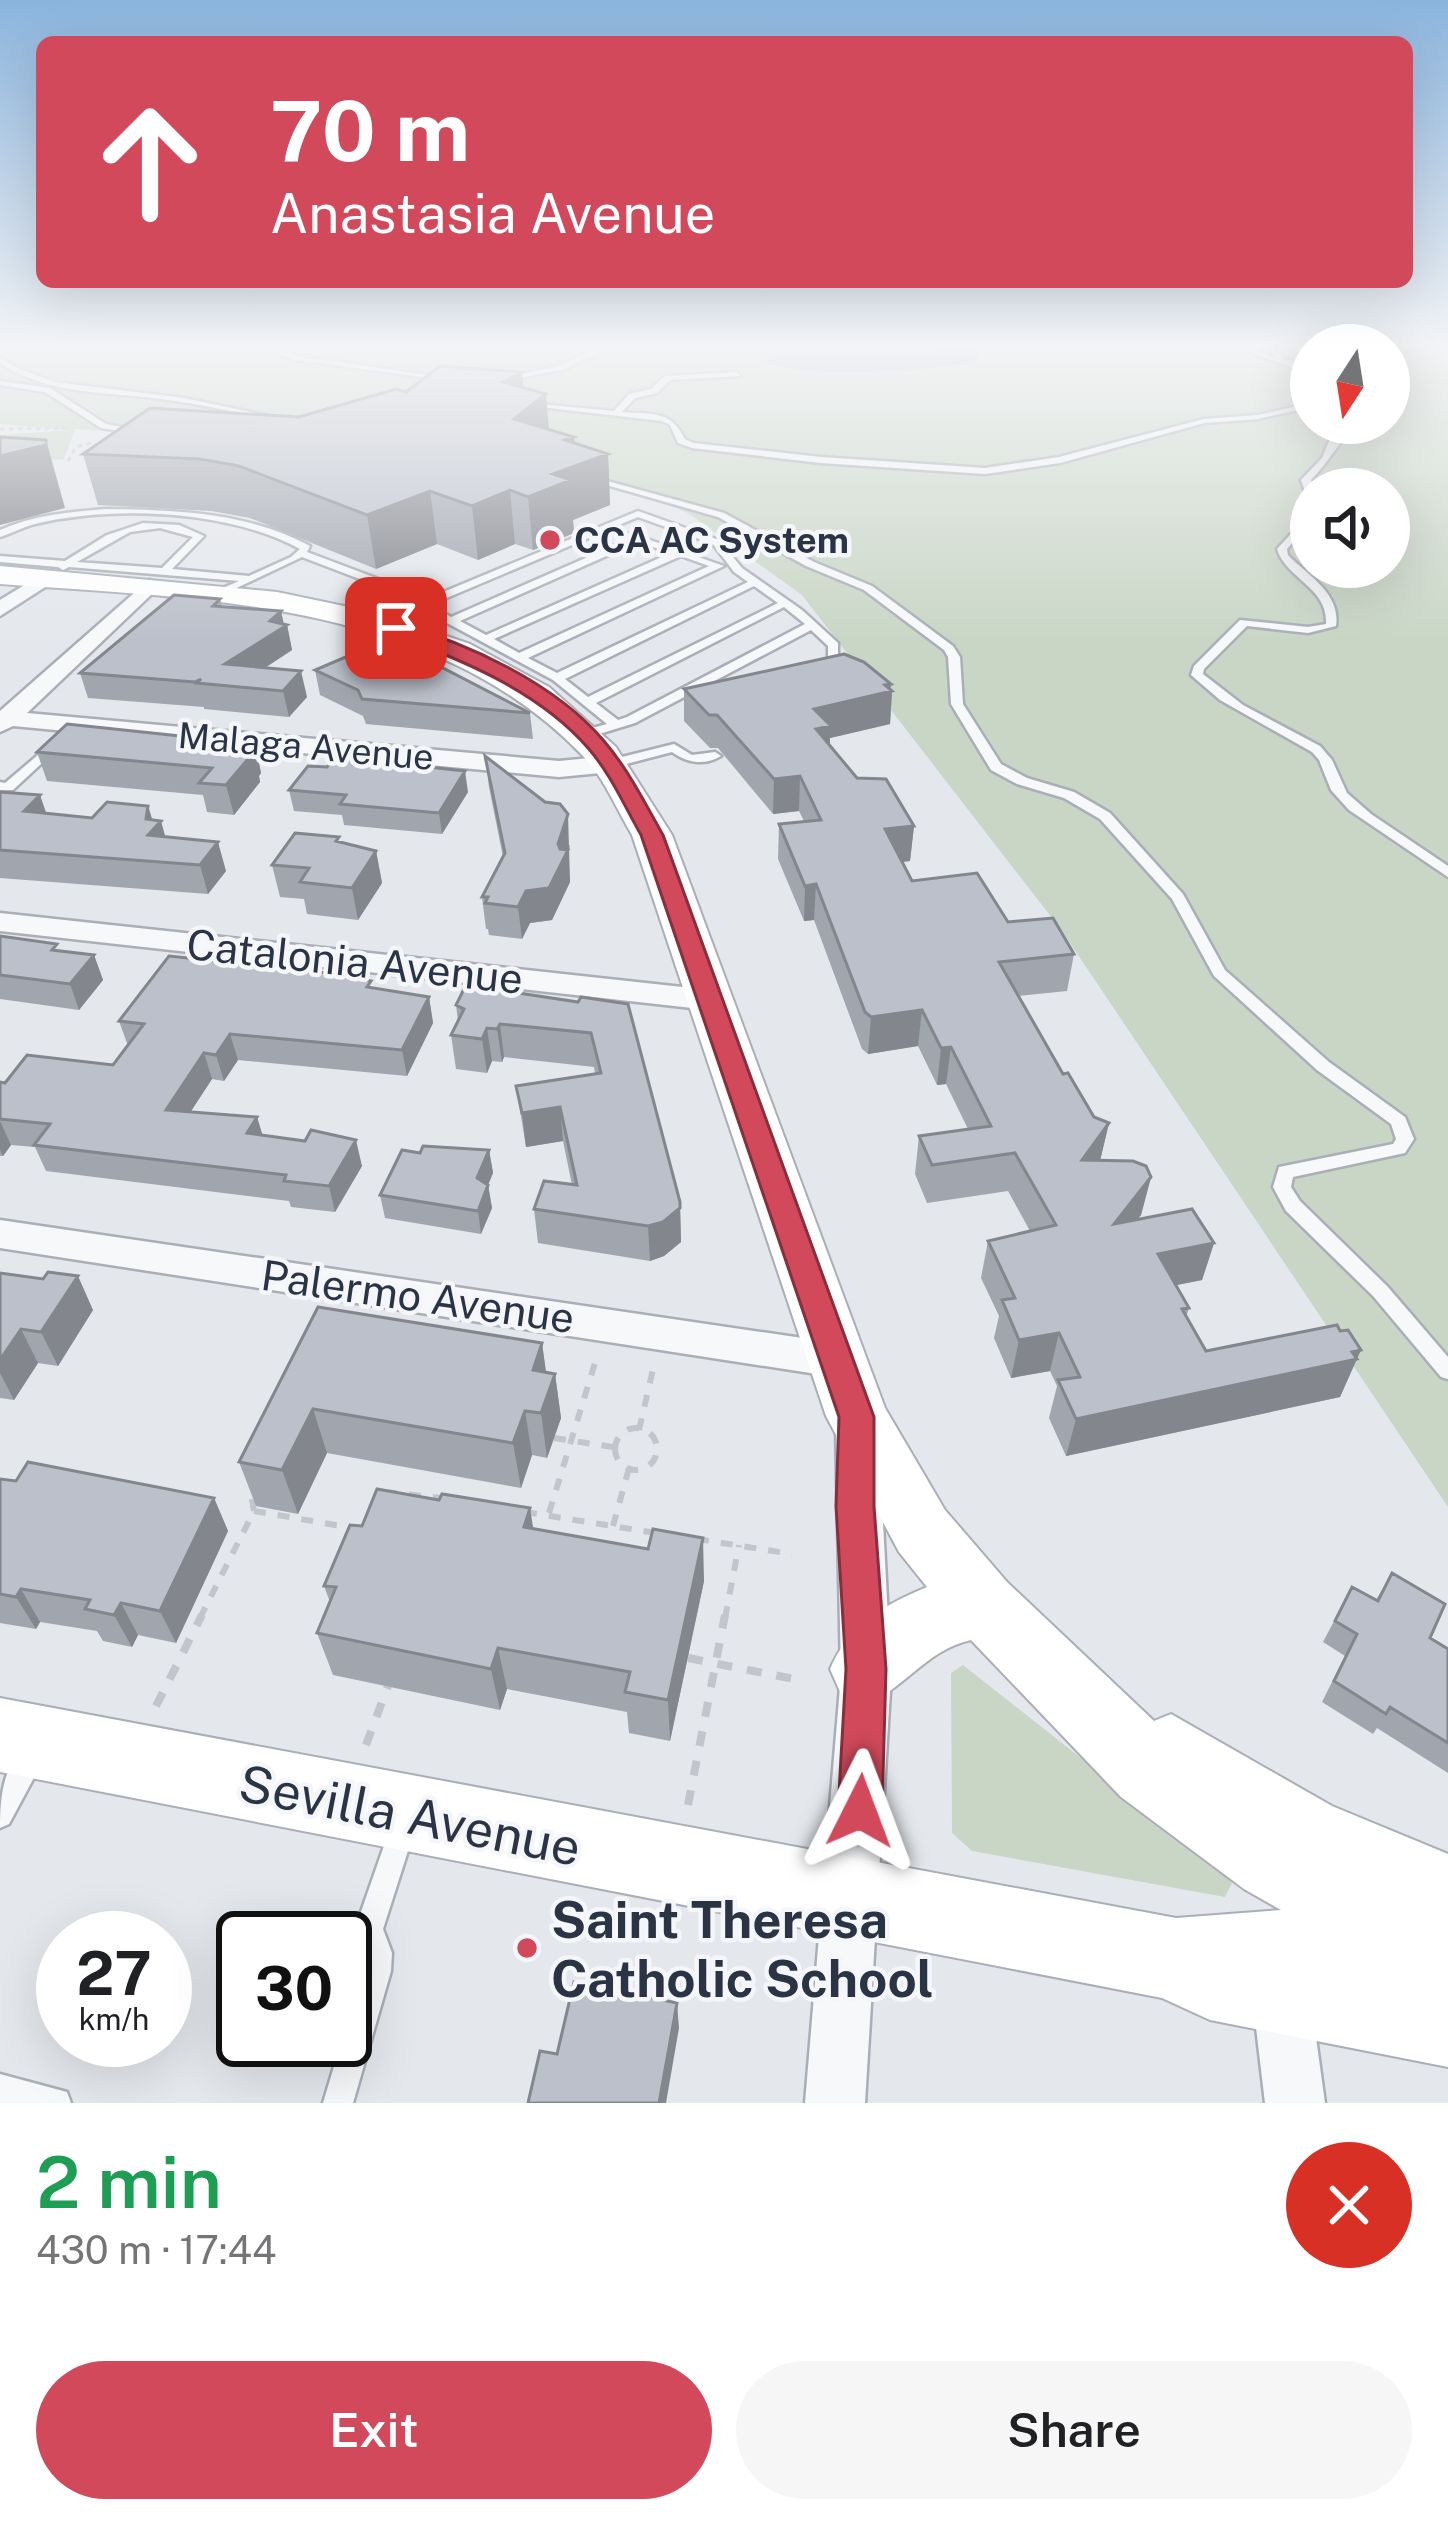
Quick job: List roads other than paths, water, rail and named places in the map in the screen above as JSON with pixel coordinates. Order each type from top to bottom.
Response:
[{"type":"street","points":[[0,575],[56,571],[234,585],[378,623],[483,664],[600,731],[652,835],[846,1388],[922,1531],[983,1605],[1106,1722],[1148,1770],[1228,1832],[1330,1896],[1442,1936]]},
{"type":"street","points":[[0,610],[56,571]]},
{"type":"street","points":[[2,721],[156,579]]},
{"type":"street","name":"Malaga Avenue","points":[[2,721],[560,769],[600,731]]},
{"type":"street","name":"Catalonia Avenue","points":[[0,922],[710,1000]]},
{"type":"street","name":"Palermo Avenue","points":[[0,1234],[846,1388]]},
{"type":"street","points":[[835,2103],[866,1669],[846,1388]]},
{"type":"street","points":[[866,1669],[888,1643],[919,1620],[983,1605]]},
{"type":"street","name":"Sevilla Avenue","points":[[20,1739],[1175,1959],[1210,1979],[1448,2025]]},
{"type":"street","name":"Sevilla Avenue","points":[[1175,1959],[1442,1936]]},
{"type":"street","points":[[1281,1994],[1295,2103]]},
{"type":"lane","points":[[693,445],[986,471],[1060,460],[1116,445]]},
{"type":"lane","points":[[585,476],[721,514],[810,564],[868,588],[949,647],[957,704],[996,767],[1022,781],[1069,795],[1105,816],[1178,897],[1220,973],[1323,1066],[1400,1120],[1405,1139],[1399,1150],[1286,1172],[1282,1187],[1293,1206],[1380,1292],[1448,1371]]},
{"type":"lane","points":[[0,534],[29,521],[131,512],[245,521],[306,548],[303,554],[234,585]]},
{"type":"lane","points":[[378,623],[638,514],[716,542],[738,570],[834,645],[832,665]]},
{"type":"lane","points":[[0,559],[56,571],[106,535],[130,528],[182,530],[199,536],[156,579]]},
{"type":"lane","points":[[606,529],[738,570]]},
{"type":"lane","points":[[454,619],[639,538]]},
{"type":"lane","points":[[303,554],[426,604],[557,677],[600,731],[674,748],[690,759],[715,755]]},
{"type":"lane","points":[[488,638],[680,554]]},
{"type":"lane","points":[[520,656],[717,566]]},
{"type":"lane","points":[[557,677],[754,582]]},
{"type":"lane","points":[[1316,588],[1334,611],[1331,626],[1308,630],[1244,622],[1198,668],[1197,675],[1259,719],[1314,748],[1332,767],[1332,779],[1345,799],[1448,873]]},
{"type":"lane","points":[[600,731],[785,603]]},
{"type":"lane","points":[[600,731],[812,625]]},
{"type":"lane","points":[[0,786],[8,787],[52,747]]},
{"type":"lane","points":[[0,1815],[20,1739]]},
{"type":"lane","points":[[338,2103],[377,1971],[378,1953],[369,1929],[407,1814]]},
{"type":"lane","points":[[0,2089],[56,2103]]},
{"type":"place","name":"CCA AC System","points":[[550,540]]},
{"type":"place","name":"Saint Theresa Catholic School","points":[[527,1948]]}]
